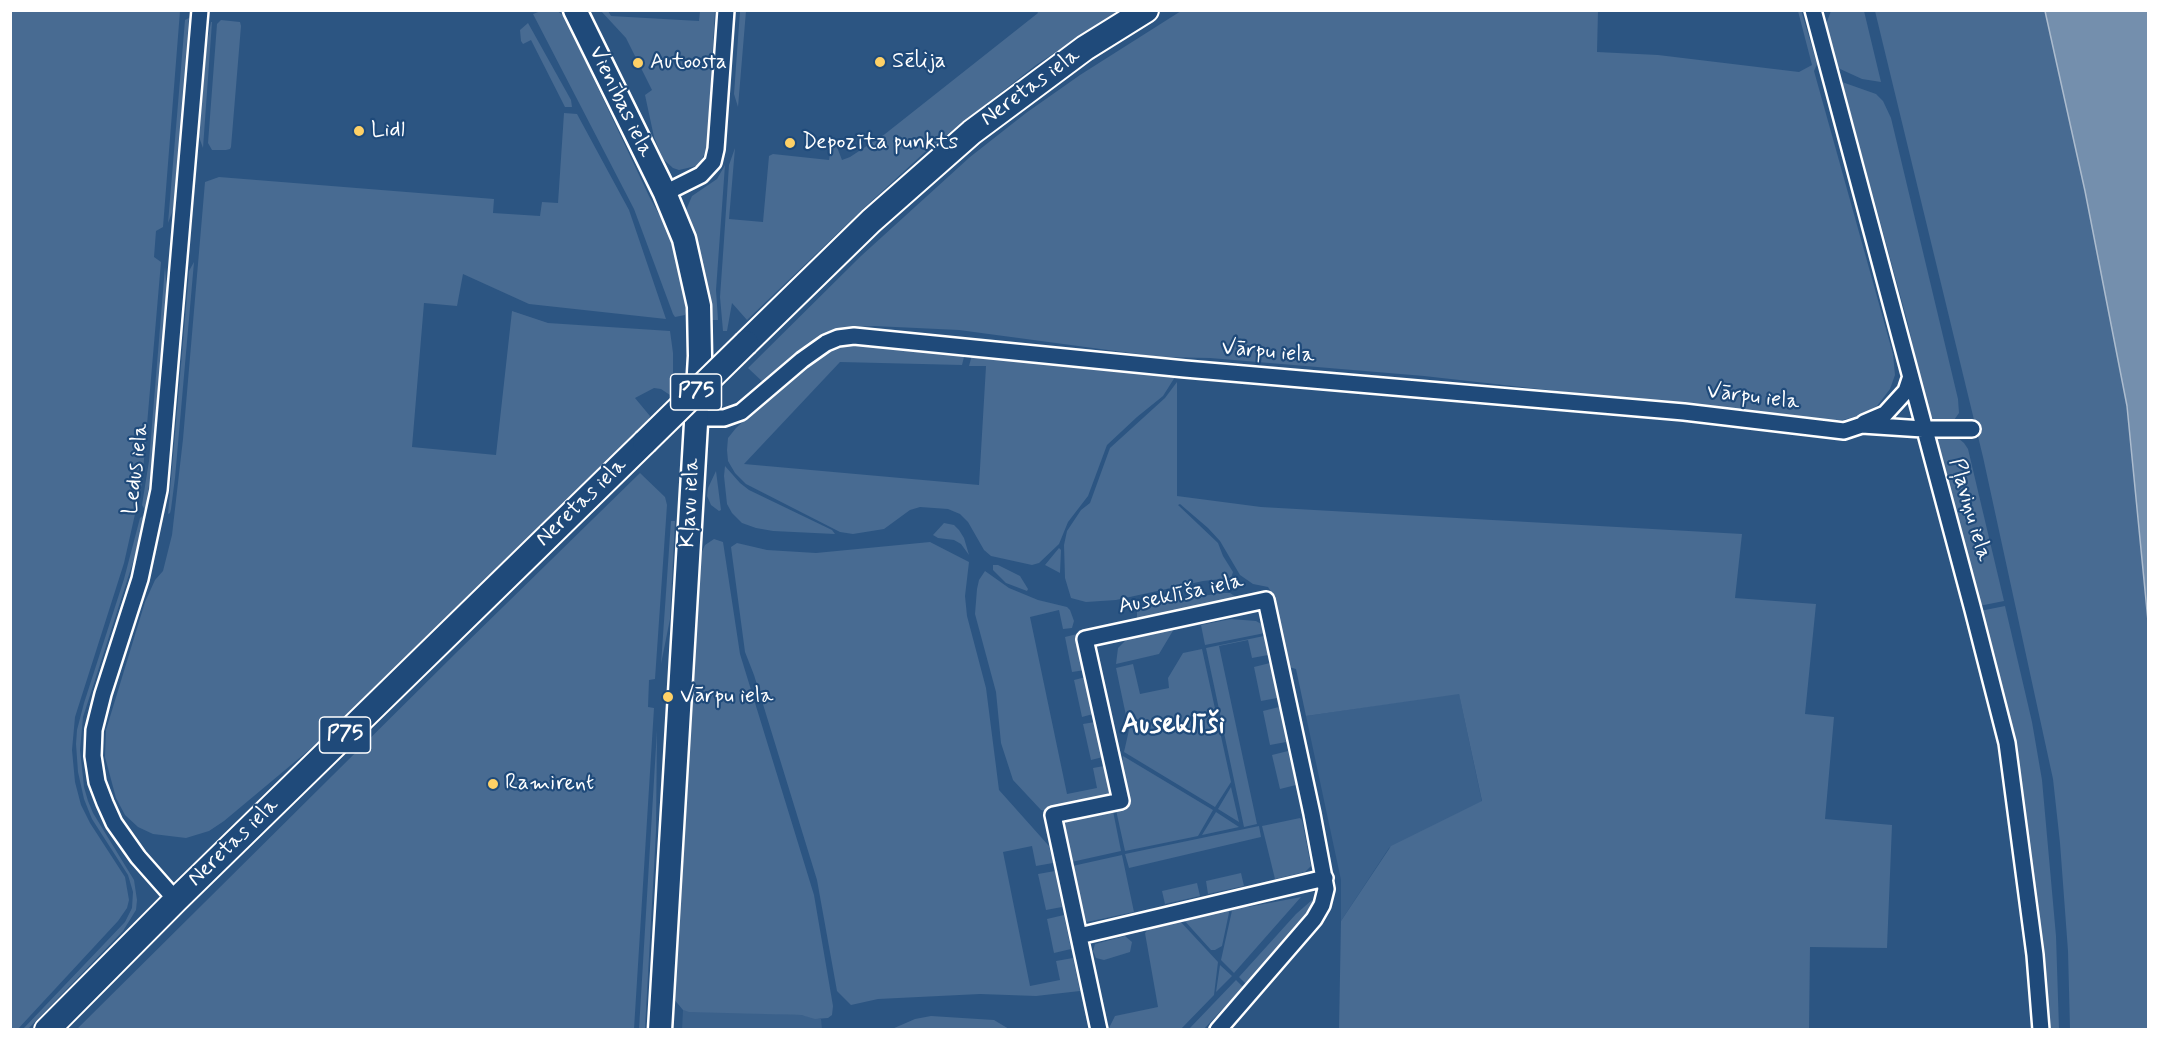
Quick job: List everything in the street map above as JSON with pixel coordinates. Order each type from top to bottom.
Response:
[{"type":"main road","name":"Neretas iela","points":[[47,1029],[871,221],[972,132],[1085,48],[1146,10]]},
{"type":"street","name":"Ledus iela","points":[[176,900],[138,856],[114,823],[101,792],[93,756],[94,730],[103,694],[140,579],[159,490],[200,10]]},
{"type":"street","name":"Vienības iela","points":[[575,10],[665,194]]},
{"type":"street","points":[[665,194],[701,175],[713,162],[718,133],[726,10]]},
{"type":"street","name":"Pļaviņu iela","points":[[1813,10],[2007,743],[2034,944],[2041,1029]]},
{"type":"street","name":"Kļavu iela","points":[[660,1029],[700,356],[699,306],[684,239],[665,194]]},
{"type":"street","name":"Vārpu iela","points":[[696,418],[724,418],[741,412],[802,360],[826,343],[838,338],[854,336],[1185,369],[1684,412],[1844,431],[1885,414],[1906,391],[1910,379]]},
{"type":"street","name":"Vārpu iela","points":[[1862,425],[1972,429]]},
{"type":"street","name":"Auseklīša iela","points":[[1099,1029],[1053,815],[1121,801],[1085,639],[1266,600],[1325,878],[1325,895],[1319,912],[1218,1029]]},
{"type":"street","points":[[1079,936],[1325,878]]},
{"type":"shaded area","points":[[556,10],[564,16],[649,196],[668,231],[677,253],[688,306],[685,315],[675,317],[673,314],[634,209],[533,14]]},
{"type":"shaded area","points":[[1801,10],[1817,64],[1814,71],[1893,354],[1895,375],[1890,389],[1877,406],[1861,415],[1843,420],[1823,421],[1424,376],[1210,358],[1160,357],[959,330],[874,326],[842,328],[822,337],[765,384],[748,368],[861,256],[970,157],[1026,113],[1080,75],[1181,11],[1598,11],[1597,52],[1658,55],[1799,72],[1812,65],[1798,11]]},
{"type":"shaded area","points":[[10,11],[180,11],[163,227],[156,231],[154,257],[161,262],[142,483],[124,563],[75,717],[72,750],[75,782],[81,805],[125,877],[129,900],[127,908],[118,921],[17,1030],[10,1029]]},
{"type":"shaded area","points":[[601,11],[608,11],[611,16],[699,21],[700,11],[715,11],[707,148],[696,166],[679,170],[663,159],[654,137],[645,95],[652,90],[626,38]]},
{"type":"shaded area","points":[[740,11],[746,11],[738,107],[734,94]]},
{"type":"shaded area","points":[[1037,11],[1118,11],[1036,65],[925,152],[747,320],[732,303],[727,331],[723,331],[720,297],[729,165],[735,148],[729,219],[763,222],[769,156],[773,154],[829,160],[831,147],[834,146],[837,147],[842,160],[850,157],[885,134],[1038,13]]},
{"type":"shaded area","points":[[1831,11],[1864,11],[1881,82],[1862,79],[1838,68],[1832,53],[1826,24]]},
{"type":"shaded area","points":[[1875,11],[2045,11],[2085,191],[2127,406],[2148,621],[2148,1029],[2070,1029],[2068,951],[2053,779],[1983,457]]},
{"type":"shaded area","points":[[2045,11],[2148,11],[2148,621],[2127,406],[2085,191]]},
{"type":"shaded area","points":[[189,18],[173,210],[168,223],[185,20]]},
{"type":"shaded area","points":[[221,20],[240,22],[241,26],[231,147],[226,150],[212,150],[208,143],[217,24]]},
{"type":"shaded area","points":[[212,22],[203,148],[199,137]]},
{"type":"shaded area","points":[[528,23],[571,100],[572,107],[565,107],[531,40],[523,44],[521,41],[520,30]]},
{"type":"shaded area","points":[[1842,82],[1876,94],[1883,101],[1891,118],[1958,399],[1959,413],[1949,423],[1935,421],[1926,405],[1908,324]]},
{"type":"shaded area","points":[[564,113],[577,114],[629,210],[666,319],[529,304],[463,274],[457,306],[424,303],[412,447],[496,455],[512,311],[548,323],[670,331],[673,353],[673,393],[670,395],[661,389],[654,388],[635,398],[650,416],[648,422],[339,725],[224,821],[209,831],[186,838],[153,834],[138,827],[125,815],[116,798],[105,757],[106,730],[145,602],[155,580],[163,571],[172,535],[183,439],[205,182],[219,177],[494,199],[493,213],[540,216],[542,202],[558,203]]},
{"type":"shaded area","points":[[725,165],[716,290],[718,320],[710,320],[704,274],[686,210],[692,196],[717,179]]},
{"type":"shaded area","points":[[194,262],[175,478],[171,509],[168,514],[189,271]]},
{"type":"shaded area","points":[[165,267],[167,290],[152,467],[145,510],[142,505],[149,461]]},
{"type":"shaded area","points":[[861,344],[903,345],[963,353],[964,357],[962,365],[840,362],[744,464],[979,485],[986,366],[969,366],[972,355],[1175,377],[1163,396],[1107,445],[1088,496],[1068,522],[1059,544],[1039,563],[1032,565],[991,556],[984,550],[968,522],[960,514],[948,509],[920,507],[910,510],[884,529],[853,534],[840,532],[746,484],[735,473],[728,461],[727,450],[728,438],[736,428],[810,361],[842,347]]},
{"type":"shaded area","points":[[1177,382],[1177,496],[1261,507],[1742,534],[1735,598],[1816,604],[1805,714],[1834,717],[1825,819],[1892,825],[1887,948],[1810,947],[1809,1029],[1339,1029],[1341,921],[1391,846],[1482,801],[1459,694],[1306,716],[1296,669],[1289,667],[1277,608],[1270,590],[1268,587],[1253,584],[1240,575],[1220,541],[1180,504],[1178,505],[1218,543],[1233,572],[1231,578],[1203,581],[1116,600],[1086,602],[1071,598],[1065,578],[1064,545],[1067,531],[1081,510],[1090,503],[1110,448],[1165,398]]},
{"type":"shaded area","points":[[1943,434],[1958,438],[1968,449],[2004,601],[1979,606],[1935,438],[1935,435]]},
{"type":"shaded area","points":[[725,466],[749,490],[832,530],[835,534],[773,531],[742,523],[727,504]]},
{"type":"shaded area","points":[[716,471],[721,510],[719,511],[711,505],[707,496]]},
{"type":"shaded area","points":[[640,473],[665,497],[667,505],[655,679],[649,680],[648,707],[654,708],[634,1029],[77,1029],[460,649]]},
{"type":"shaded area","points":[[144,515],[135,556],[83,717],[80,750],[88,801],[134,880],[136,910],[123,931],[28,1029],[23,1029],[125,922],[132,908],[133,892],[128,875],[92,819],[84,799],[78,772],[76,744],[84,703],[124,579],[140,518]]},
{"type":"shaded area","points":[[671,521],[675,521],[670,619],[661,664]]},
{"type":"shaded area","points":[[944,523],[954,525],[959,530],[969,555],[961,544],[954,540],[933,535]]},
{"type":"shaded area","points":[[714,539],[723,542],[740,654],[814,895],[833,1006],[832,1015],[828,1018],[815,1019],[801,1015],[689,1012],[683,1010],[673,998],[681,826],[699,558],[705,545]]},
{"type":"shaded area","points":[[930,542],[969,562],[965,596],[967,616],[986,688],[999,790],[1049,846],[1053,863],[1036,866],[1032,846],[1003,852],[1030,986],[1060,980],[1056,961],[1073,958],[1080,991],[1036,996],[980,994],[878,999],[851,1005],[837,991],[817,880],[745,652],[731,547],[737,543],[767,550],[816,553]]},
{"type":"shaded area","points":[[1059,548],[1061,550],[1060,573],[1045,565]]},
{"type":"shaded area","points":[[993,565],[998,565],[1020,576],[1027,591],[1006,583],[993,570]]},
{"type":"shaded area","points":[[985,571],[1009,588],[1038,600],[1067,607],[1070,610],[1074,621],[1072,628],[1063,629],[1059,610],[1030,617],[1067,794],[1097,788],[1093,768],[1104,766],[1110,796],[1045,811],[1041,810],[1013,780],[1001,743],[996,692],[975,614],[979,580]]},
{"type":"shaded area","points":[[1230,593],[1239,599],[1087,632],[1087,630],[1137,619],[1137,607]]},
{"type":"shaded area","points":[[2005,606],[2032,722],[2042,780],[2056,936],[2059,1029],[2047,1029],[1980,611]]},
{"type":"shaded area","points":[[1231,619],[1256,621],[1263,625],[1265,633],[1205,645],[1201,625]]},
{"type":"shaded area","points":[[1167,628],[1174,629],[1159,654],[1116,664],[1118,648],[1126,640]]},
{"type":"shaded area","points":[[1077,634],[1085,670],[1072,672],[1065,637]]},
{"type":"shaded area","points":[[1264,636],[1268,655],[1252,658],[1248,640],[1219,646],[1257,824],[1244,827],[1206,648]]},
{"type":"shaded area","points":[[1202,649],[1231,782],[1215,807],[1124,752],[1129,730],[1116,668],[1133,664],[1140,694],[1169,688],[1168,678],[1183,653]]},
{"type":"shaded area","points":[[1270,663],[1277,698],[1261,701],[1254,667]]},
{"type":"shaded area","points":[[1086,677],[1093,714],[1082,717],[1074,680]]},
{"type":"shaded area","points":[[1459,693],[1482,802],[1389,848],[1341,921],[1341,880],[1306,716]]},
{"type":"shaded area","points":[[1279,707],[1286,742],[1270,745],[1263,711]]},
{"type":"shaded area","points":[[1095,722],[1103,757],[1091,760],[1083,724]]},
{"type":"shaded area","points":[[657,730],[656,831],[645,1029],[639,1029]]},
{"type":"shaded area","points":[[1288,751],[1296,785],[1280,789],[1272,755]]},
{"type":"shaded area","points":[[1123,756],[1213,810],[1198,836],[1125,851],[1116,810],[1128,800]]},
{"type":"shaded area","points":[[1231,787],[1239,822],[1218,809]]},
{"type":"shaded area","points":[[1113,811],[1121,851],[1067,863],[1062,829],[1067,820],[1095,812]]},
{"type":"shaded area","points":[[1216,812],[1239,827],[1202,835]]},
{"type":"shaded area","points":[[1300,818],[1311,866],[1305,872],[1275,879],[1262,826]]},
{"type":"shaded area","points":[[1259,826],[1261,837],[1129,868],[1125,854]]},
{"type":"shaded area","points":[[1122,855],[1134,912],[1087,922],[1082,916],[1068,867]]},
{"type":"shaded area","points":[[1055,871],[1062,907],[1046,910],[1038,874]]},
{"type":"shaded area","points":[[1241,873],[1244,886],[1208,894],[1206,881]]},
{"type":"shaded area","points":[[1197,883],[1200,896],[1165,904],[1162,891]]},
{"type":"shaded area","points":[[1301,897],[1234,973],[1221,960],[1233,906],[1248,907]]},
{"type":"shaded area","points":[[1312,900],[1317,904],[1313,912],[1246,984],[1239,977],[1296,914]]},
{"type":"shaded area","points":[[1230,908],[1222,946],[1215,950],[1211,950],[1183,919]]},
{"type":"shaded area","points":[[1064,915],[1071,949],[1054,953],[1047,919]]},
{"type":"shaded area","points":[[1179,920],[1218,962],[1214,995],[1181,1029],[1108,1030],[1115,1016],[1158,1007],[1145,933],[1151,926]]},
{"type":"shaded area","points":[[1125,936],[1132,942],[1130,952],[1104,960],[1096,958],[1093,951],[1095,944]]},
{"type":"shaded area","points":[[1220,965],[1232,976],[1216,992]]},
{"type":"shaded area","points":[[1236,980],[1243,987],[1204,1029],[1189,1029]]},
{"type":"shaded area","points":[[683,1010],[801,1015],[821,1019],[822,1029],[682,1030]]},
{"type":"shaded area","points":[[931,1016],[994,1020],[1009,1029],[892,1029],[915,1019]]},
{"type":"place","name":"Sēlija","points":[[880,62]]},
{"type":"place","name":"Autoosta","points":[[638,63]]},
{"type":"place","name":"Lidl","points":[[359,131]]},
{"type":"place","name":"Depozīta punkts","points":[[790,143]]},
{"type":"place","name":"Vārpu iela","points":[[668,697]]},
{"type":"place","name":"Ramirent","points":[[493,784]]},
{"type":"district","name":"Auseklīši","points":[[1173,726]]}]
